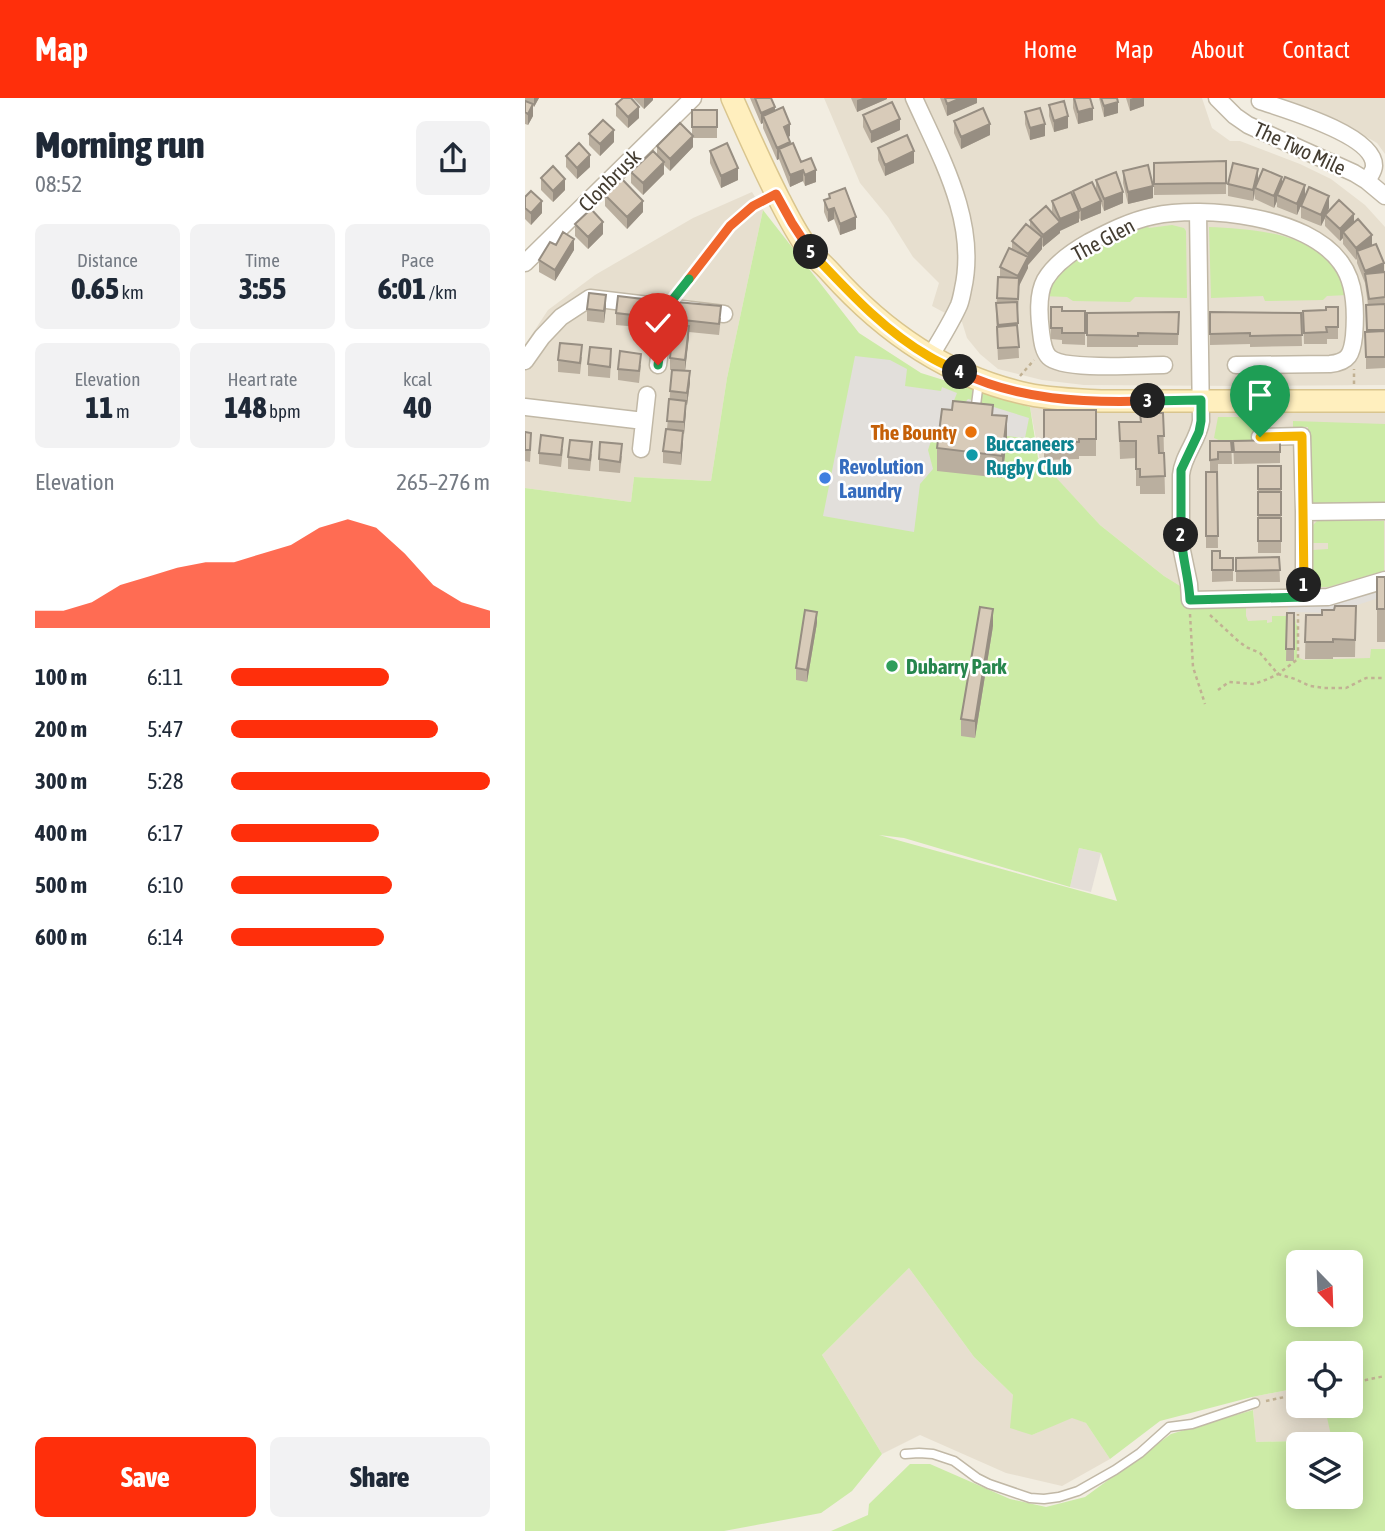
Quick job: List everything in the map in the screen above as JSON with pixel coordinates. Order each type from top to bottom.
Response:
[{"type":"street","name":"Clonbrusk","points":[[525,263],[693,98]]},
{"type":"street","points":[[732,98],[776,194],[809,250],[848,292],[890,330],[930,357],[979,380],[1028,394],[1067,399],[1385,401]]},
{"type":"street","points":[[914,98],[954,188],[964,222],[966,241],[967,271],[960,303],[930,357]]},
{"type":"street","name":"The Two Mile","points":[[1217,98],[1248,125],[1337,165],[1367,181],[1385,196]]},
{"type":"street","points":[[1260,101],[1324,123],[1348,135],[1363,147],[1374,164],[1367,181]]},
{"type":"street","points":[[1198,212],[1201,421],[1181,475],[1181,539],[1189,584],[1195,600],[1328,597],[1385,580]]},
{"type":"street","name":"The Glen","points":[[1047,356],[1042,341],[1040,301],[1044,282],[1059,263],[1084,245],[1129,223],[1159,215],[1198,212],[1264,220],[1293,229],[1335,256],[1351,284],[1353,297],[1354,331],[1349,356]]},
{"type":"street","points":[[525,361],[561,317],[590,298],[724,314]]},
{"type":"street","points":[[658,365],[666,308]]},
{"type":"street","points":[[1047,356],[1056,362],[1067,364],[1164,365]]},
{"type":"street","points":[[1236,365],[1330,364],[1349,356]]},
{"type":"street","points":[[641,449],[647,395]]},
{"type":"street","points":[[525,407],[644,421]]},
{"type":"street","points":[[1260,437],[1302,436],[1304,597]]},
{"type":"street","points":[[1304,512],[1385,511]]},
{"type":"lane","points":[[975,413],[979,380]]},
{"type":"lane","points":[[905,1454],[933,1454],[954,1461],[989,1484],[1030,1498],[1059,1497],[1115,1470],[1140,1453],[1169,1427],[1192,1424],[1255,1403]]},
{"type":"path","points":[[666,308],[730,226],[753,206],[776,194]]},
{"type":"path","points":[[1008,389],[1036,359],[1047,356]]},
{"type":"path","points":[[1349,356],[1354,367],[1354,401]]},
{"type":"path","points":[[1195,600],[1237,640],[1260,653],[1278,674],[1310,686],[1324,688],[1346,688],[1366,678],[1385,678]]},
{"type":"path","points":[[1195,600],[1193,667],[1205,704]]},
{"type":"path","points":[[1218,690],[1229,682],[1254,684],[1278,674],[1298,659],[1298,614]]},
{"type":"path","points":[[1363,1381],[1385,1376]]},
{"type":"path","points":[[1255,1403],[1286,1397]]},
{"type":"shaded area","points":[[824,98],[1202,98],[1212,128],[1230,141],[1240,141],[1331,179],[1365,205],[1385,227],[1385,385],[1084,385],[1042,380],[998,369],[980,354],[967,338],[962,322],[932,306],[939,283],[913,257],[888,217],[860,183]]},
{"type":"shaded area","points":[[1265,98],[1385,98],[1385,154],[1377,143],[1331,117],[1311,108]]},
{"type":"shaded area","points":[[752,192],[763,210],[727,378],[711,481],[634,477],[631,502],[525,488],[525,345],[548,310],[595,275],[693,218]]},
{"type":"shaded area","points":[[855,356],[890,360],[907,369],[905,386],[941,391],[942,387],[957,393],[953,403],[963,405],[968,399],[1029,418],[1025,438],[938,430],[928,450],[933,469],[920,484],[914,532],[823,516]]},
{"type":"shaded area","points":[[1030,407],[1385,410],[1385,659],[1325,678],[1164,576],[1100,525],[1040,461]]},
{"type":"shaded area","points":[[1380,586],[1385,596],[1330,613],[1288,612],[1288,602]]},
{"type":"shaded area","points":[[1079,848],[1101,853],[1091,892],[1070,887]]},
{"type":"shaded area","points":[[909,1268],[974,1357],[1013,1395],[1032,1435],[1072,1417],[1086,1423],[1110,1459],[1062,1486],[1006,1473],[920,1435],[882,1454],[822,1355]]},
{"type":"shaded area","points":[[1286,1390],[1286,1418],[1350,1418],[1339,1432],[1286,1432],[1286,1441],[1256,1442],[1252,1397]]},
{"type":"green space","points":[[763,210],[859,333],[921,373],[1030,407],[1038,458],[1100,525],[1164,576],[1214,607],[1246,607],[1248,621],[1267,620],[1267,623],[1272,622],[1272,616],[1295,616],[1298,626],[1297,657],[1304,660],[1370,658],[1371,649],[1385,649],[1385,1531],[831,1531],[868,1515],[869,1504],[910,1464],[930,1464],[1010,1499],[1046,1507],[1085,1497],[1171,1434],[1253,1410],[1256,1442],[1286,1441],[1286,1509],[1363,1509],[1363,1432],[1330,1432],[1327,1418],[1363,1418],[1363,1341],[1286,1341],[1286,1390],[1160,1421],[1110,1459],[1086,1423],[1072,1418],[1032,1435],[1010,1428],[1013,1395],[974,1357],[909,1268],[822,1355],[882,1454],[852,1491],[821,1513],[724,1531],[525,1531],[525,488],[631,502],[634,477],[711,481],[727,378]],"holes":[[[879,835],[904,838],[1070,887],[1079,848],[1101,853],[1117,901]]]},
{"type":"green space","points":[[1146,224],[1149,228],[1172,225],[1186,231],[1187,298],[1135,297],[1130,302],[1073,301],[1067,297],[1043,296],[1059,273],[1093,246]]},
{"type":"green space","points":[[1209,227],[1261,231],[1296,240],[1326,257],[1338,270],[1348,295],[1327,296],[1323,300],[1265,301],[1263,296],[1211,298]]},
{"type":"green space","points":[[1218,417],[1259,417],[1259,441],[1221,441],[1214,438]]},
{"type":"green space","points":[[1293,421],[1385,424],[1385,506],[1311,504],[1308,427],[1299,427],[1293,431]]},
{"type":"green space","points":[[1317,521],[1384,521],[1384,571],[1328,587],[1315,587],[1313,550],[1328,549],[1328,543],[1313,543],[1313,525]]},
{"type":"building","points":[[623,98],[631,98],[639,107],[628,117],[616,104]]},
{"type":"building","points":[[755,98],[771,98],[775,107],[761,113]]},
{"type":"building","points":[[945,98],[961,98],[947,104]]},
{"type":"building","points":[[1074,98],[1090,98],[1093,108],[1078,112]]},
{"type":"building","points":[[1101,98],[1117,98],[1118,102],[1104,106]]},
{"type":"building","points":[[525,101],[533,104],[528,114],[525,112]]},
{"type":"building","points":[[1064,101],[1068,116],[1054,121],[1049,105]]},
{"type":"building","points":[[892,102],[900,119],[871,132],[863,115]]},
{"type":"building","points":[[783,107],[790,124],[784,127],[790,142],[777,148],[763,116]]},
{"type":"building","points":[[983,108],[990,124],[961,137],[954,121]]},
{"type":"building","points":[[1040,108],[1045,124],[1030,128],[1025,112]]},
{"type":"building","points":[[692,110],[717,110],[717,127],[692,127]]},
{"type":"building","points":[[603,120],[614,130],[600,144],[589,134]]},
{"type":"building","points":[[680,123],[693,136],[670,159],[657,146]]},
{"type":"building","points":[[907,135],[914,151],[885,165],[878,148]]},
{"type":"building","points":[[579,143],[590,155],[577,168],[566,156]]},
{"type":"building","points":[[727,143],[738,168],[721,176],[710,151]]},
{"type":"building","points":[[793,143],[801,162],[811,158],[816,170],[805,175],[803,170],[790,175],[779,149]]},
{"type":"building","points":[[653,151],[664,162],[643,183],[631,172]]},
{"type":"building","points":[[1226,161],[1226,183],[1154,184],[1154,163]]},
{"type":"building","points":[[1233,163],[1258,169],[1253,190],[1228,184]]},
{"type":"building","points":[[1148,165],[1153,186],[1128,192],[1123,171]]},
{"type":"building","points":[[553,166],[565,179],[553,191],[541,178]]},
{"type":"building","points":[[1263,169],[1282,177],[1274,196],[1255,188]]},
{"type":"building","points":[[1116,172],[1123,192],[1104,199],[1096,180]]},
{"type":"building","points":[[1285,177],[1305,185],[1297,204],[1277,195]]},
{"type":"building","points":[[621,178],[643,201],[627,217],[605,195]]},
{"type":"building","points":[[1092,182],[1101,201],[1081,210],[1073,191]]},
{"type":"building","points":[[1309,187],[1329,196],[1321,215],[1301,206]]},
{"type":"building","points":[[845,188],[856,217],[840,224],[834,208],[828,210],[824,200],[830,198],[829,194]]},
{"type":"building","points":[[531,191],[542,201],[531,213],[525,208],[525,197]]},
{"type":"building","points":[[1071,192],[1079,211],[1060,219],[1052,201]]},
{"type":"building","points":[[1339,200],[1354,214],[1340,229],[1325,215]]},
{"type":"building","points":[[1046,206],[1060,222],[1043,235],[1030,220]]},
{"type":"building","points":[[591,209],[603,222],[588,237],[575,224]]},
{"type":"building","points":[[1358,219],[1372,235],[1356,248],[1343,232]]},
{"type":"building","points":[[1026,224],[1042,237],[1028,254],[1012,241]]},
{"type":"building","points":[[563,232],[574,239],[555,270],[539,260],[550,242],[556,245]]},
{"type":"building","points":[[1376,244],[1384,263],[1365,271],[1357,251]]},
{"type":"building","points":[[1009,248],[1028,257],[1018,276],[1000,267]]},
{"type":"building","points":[[1385,272],[1385,297],[1369,299],[1365,274]]},
{"type":"building","points":[[998,277],[1019,278],[1018,299],[997,298]]},
{"type":"building","points":[[589,293],[606,295],[604,311],[587,309]]},
{"type":"building","points":[[618,296],[651,300],[650,317],[616,313]]},
{"type":"building","points":[[676,302],[721,306],[719,324],[674,319]]},
{"type":"building","points":[[1017,302],[1018,323],[998,325],[996,303]]},
{"type":"building","points":[[1385,304],[1385,330],[1367,330],[1366,305]]},
{"type":"building","points":[[1051,307],[1062,307],[1062,311],[1085,311],[1085,333],[1062,333],[1062,328],[1051,328]]},
{"type":"building","points":[[1326,307],[1338,307],[1338,327],[1326,327],[1327,332],[1304,333],[1303,311],[1326,310]]},
{"type":"building","points":[[1179,312],[1178,334],[1087,335],[1087,313]]},
{"type":"building","points":[[1210,312],[1301,313],[1302,335],[1210,334]]},
{"type":"building","points":[[673,324],[689,326],[685,360],[670,358]]},
{"type":"building","points":[[1017,325],[1019,347],[998,348],[997,327]]},
{"type":"building","points":[[1385,331],[1385,357],[1366,357],[1365,332]]},
{"type":"building","points":[[560,343],[582,345],[580,363],[558,360]]},
{"type":"building","points":[[590,347],[611,349],[610,367],[588,364]]},
{"type":"building","points":[[620,351],[641,354],[639,371],[618,369]]},
{"type":"building","points":[[672,370],[690,371],[687,393],[670,391]]},
{"type":"building","points":[[669,399],[686,401],[684,422],[667,421]]},
{"type":"building","points":[[953,401],[993,405],[992,415],[1007,416],[1002,456],[937,448],[942,409],[952,410]]},
{"type":"building","points":[[1044,410],[1096,410],[1096,439],[1044,442]]},
{"type":"building","points":[[1140,413],[1163,413],[1164,436],[1158,436],[1159,453],[1164,453],[1165,476],[1140,477],[1140,469],[1136,469],[1136,441],[1120,441],[1119,422],[1141,422]]},
{"type":"building","points":[[666,429],[683,431],[681,453],[663,451]]},
{"type":"building","points":[[525,432],[531,433],[530,450],[525,450]]},
{"type":"building","points":[[541,435],[563,438],[561,455],[539,453]]},
{"type":"building","points":[[570,440],[592,442],[590,460],[568,457]]},
{"type":"building","points":[[1280,440],[1280,452],[1234,452],[1233,441]]},
{"type":"building","points":[[1210,441],[1231,441],[1232,452],[1218,452],[1218,459],[1210,460]]},
{"type":"building","points":[[600,442],[622,444],[620,462],[599,459]]},
{"type":"building","points":[[1258,466],[1281,466],[1281,489],[1258,489]]},
{"type":"building","points":[[1206,472],[1217,472],[1218,536],[1206,536]]},
{"type":"building","points":[[1258,492],[1281,492],[1281,515],[1258,515]]},
{"type":"building","points":[[1258,518],[1281,518],[1281,541],[1258,541]]},
{"type":"building","points":[[1212,551],[1220,551],[1220,558],[1233,558],[1233,570],[1212,570]]},
{"type":"building","points":[[1279,557],[1280,570],[1236,571],[1236,558]]},
{"type":"building","points":[[1377,577],[1385,577],[1385,609],[1377,609]]},
{"type":"building","points":[[1335,606],[1356,606],[1355,640],[1305,642],[1306,615],[1322,615],[1322,610],[1334,610]]},
{"type":"building","points":[[980,607],[993,609],[975,721],[961,719]]},
{"type":"building","points":[[805,610],[817,612],[807,670],[796,668]]},
{"type":"building","points":[[1287,613],[1294,613],[1294,649],[1286,649]]},
{"type":"place","name":"The Bounty","points":[[971,432]]},
{"type":"place","name":"Buccaneers Rugby Club","points":[[972,455]]},
{"type":"place","name":"Revolution Laundry","points":[[825,478]]},
{"type":"place","name":"Dubarry Park","points":[[892,666]]},
{"type":"route","points":[[658,365],[666,308],[730,226],[753,206],[776,194],[809,250],[869,312],[930,357],[974,379],[1028,394],[1067,399],[1201,400],[1199,432],[1181,470],[1181,539],[1190,600],[1304,597],[1302,436],[1260,437]]}]
